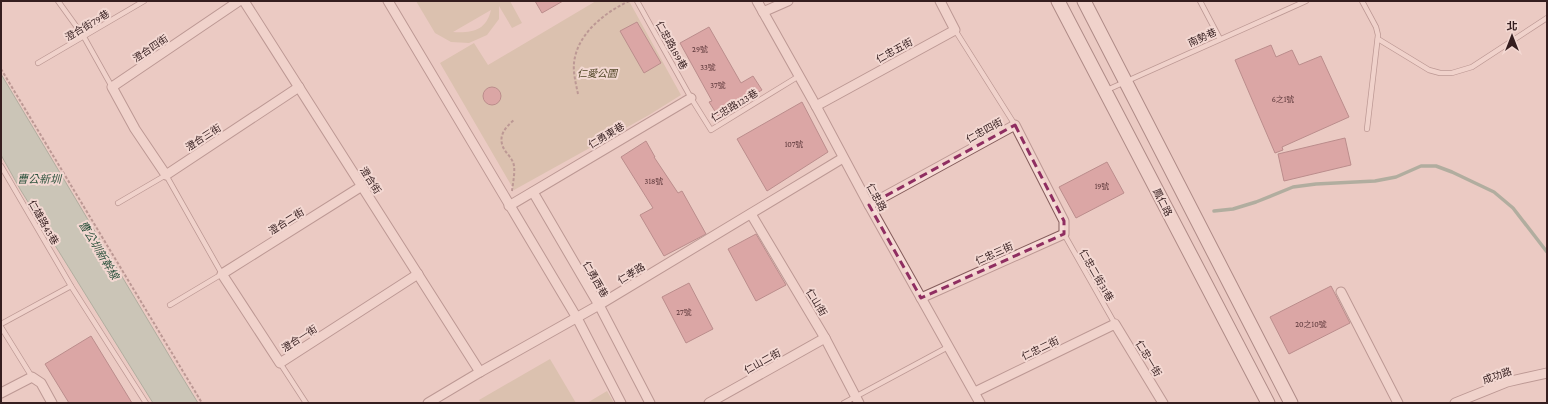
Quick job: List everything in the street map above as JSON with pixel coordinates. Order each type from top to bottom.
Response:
[{"type":"main road","name":"鳳仁路","points":[[1058,1],[1268,403]]},
{"type":"main road","points":[[1084,1],[1291,403]]},
{"type":"street","name":"澄合四街","points":[[112,87],[239,1]]},
{"type":"street","name":"澄合街","points":[[244,1],[480,372]]},
{"type":"street","points":[[388,1],[577,318],[621,403]]},
{"type":"street","name":"仁忠路","points":[[757,1],[980,403]]},
{"type":"street","points":[[763,12],[788,1]]},
{"type":"street","points":[[940,1],[955,30]]},
{"type":"street","name":"仁忠五街","points":[[816,106],[955,30]]},
{"type":"street","points":[[112,87],[135,129],[166,175]]},
{"type":"street","name":"澄合三街","points":[[166,175],[299,88]]},
{"type":"street","name":"仁勇東巷","points":[[533,192],[691,98]]},
{"type":"street","name":"仁忠四街","points":[[869,205],[1015,126],[1064,221],[1064,234]]},
{"type":"street","name":"仁孝路","points":[[428,403],[577,318],[843,158]]},
{"type":"street","name":"澄合二街","points":[[222,274],[362,186]]},
{"type":"street","points":[[509,206],[533,192]]},
{"type":"street","name":"仁勇西巷","points":[[533,192],[599,305],[650,403]]},
{"type":"street","name":"仁山街","points":[[751,214],[825,338],[858,400]]},
{"type":"street","name":"仁忠三街","points":[[921,298],[1064,234]]},
{"type":"street","name":"澄合一街","points":[[222,274],[280,363],[418,274]]},
{"type":"street","points":[[1341,292],[1398,403]]},
{"type":"street","name":"仁忠二街","points":[[974,392],[1115,324]]},
{"type":"street","name":"仁忠一街","points":[[1115,324],[1163,403]]},
{"type":"street","name":"仁山二街","points":[[709,403],[825,338]]},
{"type":"street","name":"成功路","points":[[1455,403],[1507,382],[1547,373]]},
{"type":"street","points":[[1,393],[32,377],[41,383],[52,403]]},
{"type":"lane","points":[[58,1],[84,37],[112,87]]},
{"type":"lane","name":"澄合街79巷","points":[[38,63],[144,1]]},
{"type":"lane","name":"仁忠路189巷","points":[[637,1],[691,98]]},
{"type":"lane","points":[[1200,1],[1220,39]]},
{"type":"lane","name":"南勢巷","points":[[1105,91],[1306,1]]},
{"type":"lane","points":[[1362,1],[1376,27],[1378,35],[1367,129]]},
{"type":"lane","points":[[1378,39],[1429,70],[1440,73],[1452,73],[1472,67],[1547,18]]},
{"type":"lane","points":[[955,30],[1015,126]]},
{"type":"lane","name":"仁忠路123巷","points":[[691,98],[711,130],[799,76]]},
{"type":"lane","name":"仁雄路43巷","points":[[1,166],[71,286],[146,403]]},
{"type":"lane","points":[[118,203],[166,175],[222,274],[170,305]]},
{"type":"lane","name":"仁忠二街31巷","points":[[1064,234],[1115,324]]},
{"type":"lane","points":[[32,377],[1,325],[71,286]]},
{"type":"lane","points":[[844,403],[858,400],[948,347]]},
{"type":"lane","points":[[280,363],[306,403]]},
{"type":"path","points":[[578,94],[574,62],[579,44],[595,23],[614,8],[629,1]]},
{"type":"path","points":[[1,69],[202,403]]},
{"type":"path","points":[[509,206],[513,186],[514,165],[510,155],[503,147],[502,135],[505,128],[514,120]]},
{"type":"highlighted area","points":[[1015,125],[1064,221],[1064,234],[921,298],[869,205]]},
{"type":"green space","points":[[416,1],[510,1],[522,23],[512,28],[499,6],[499,19],[487,35],[469,43],[451,42],[435,33]],"holes":[[[491,10],[486,22],[477,29],[466,32],[453,32]]]},
{"type":"green space","name":"仁愛公園","points":[[596,1],[629,1],[681,95],[649,115],[514,190],[440,63],[474,43],[488,65]]},
{"type":"green space","points":[[550,359],[576,403],[481,403],[479,400]]},
{"type":"green space","points":[[607,391],[614,403],[587,403]]},
{"type":"water","name":"曹公新圳","points":[[1,74],[198,403],[153,403],[20,189],[1,155]]},
{"type":"building","points":[[535,1],[563,1],[542,13]]},
{"type":"building","points":[[637,22],[661,63],[644,73],[620,31]]},
{"type":"building","points":[[709,27],[741,83],[753,76],[762,90],[718,116],[709,102],[712,101],[680,43]]},
{"type":"building","points":[[1271,45],[1276,57],[1292,50],[1299,65],[1321,56],[1349,117],[1282,147],[1283,150],[1275,153],[1235,60]]},
{"type":"building","points":[[492,87],[498,90],[501,96],[498,102],[492,105],[486,102],[483,96],[486,90]]},
{"type":"building","points":[[802,102],[828,152],[767,191],[737,139]]},
{"type":"building","points":[[1345,138],[1351,165],[1284,181],[1278,154]]},
{"type":"building","points":[[646,141],[654,157],[678,193],[682,191],[706,234],[664,256],[640,215],[653,208],[621,157]]},
{"type":"building","points":[[1107,162],[1124,193],[1076,218],[1059,187]]},
{"type":"building","points":[[756,234],[786,285],[756,301],[728,249]]},
{"type":"building","points":[[689,283],[713,329],[686,343],[662,297]]},
{"type":"building","points":[[1331,286],[1350,323],[1289,354],[1270,317]]},
{"type":"building","points":[[91,336],[132,403],[69,403],[45,364]]},
{"type":"waterway","points":[[1214,211],[1233,209],[1256,202],[1293,187],[1316,184],[1375,181],[1396,177],[1421,166],[1436,166],[1494,192],[1513,208],[1547,252]]},
{"type":"water label","name":"曹公圳新幹線","points":[[99,250]]}]
